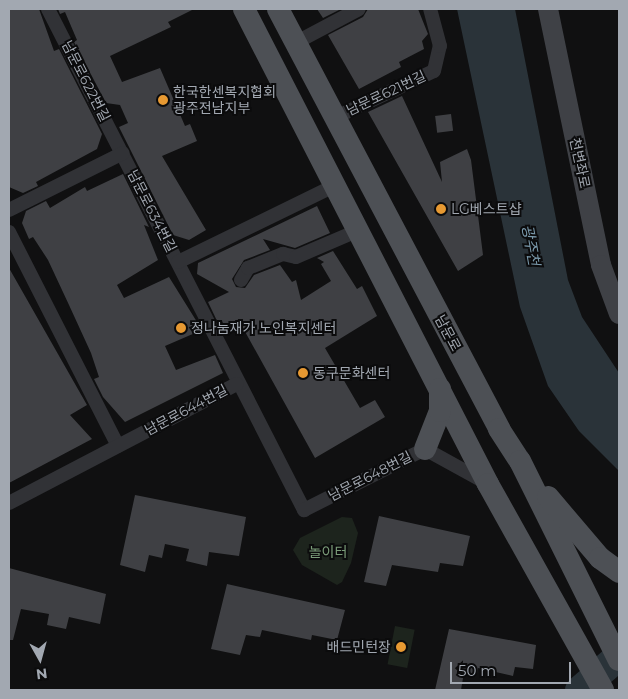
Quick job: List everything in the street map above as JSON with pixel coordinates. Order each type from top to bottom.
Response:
[{"type":"main road","points":[[244,9],[488,484],[603,690]]},
{"type":"main road","name":"남문로","points":[[278,9],[499,429],[520,461],[619,660]]},
{"type":"main road","name":"천변좌로","points":[[548,9],[601,265],[619,314]]},
{"type":"main road","points":[[425,449],[440,411],[440,388]]},
{"type":"main road","points":[[520,461],[582,539],[619,572]]},
{"type":"street","name":"남문로622번길","points":[[48,9],[123,153]]},
{"type":"street","points":[[295,43],[359,9]]},
{"type":"street","name":"남문로621번길","points":[[334,118],[434,71],[440,46],[430,9]]},
{"type":"street","name":"남문로634번길","points":[[9,210],[123,153],[237,384]]},
{"type":"street","points":[[178,262],[336,185]]},
{"type":"street","points":[[241,280],[248,268],[283,254],[296,257],[359,230]]},
{"type":"street","points":[[9,232],[118,446]]},
{"type":"street","name":"남문로644번길","points":[[9,503],[237,384],[304,510]]},
{"type":"street","name":"남문로648번길","points":[[304,510],[425,449],[488,484]]},
{"type":"green space","name":"놀이터","points":[[342,517],[352,518],[358,533],[351,563],[342,582],[337,585],[302,565],[293,550],[300,538]]},
{"type":"green space","name":"배드민턴장","points":[[395,626],[415,630],[407,668],[388,664]]},
{"type":"water","name":"광주천","points":[[457,9],[515,9],[568,280],[582,317],[619,373],[619,471],[579,431],[548,386],[520,307]]},
{"type":"building","points":[[9,9],[39,9],[54,51],[59,49],[102,134],[97,149],[36,182],[38,186],[23,193],[9,187]]},
{"type":"building","points":[[58,9],[194,9],[168,22],[171,27],[110,56],[122,82],[160,68],[185,126],[190,124],[197,141],[162,156],[206,230],[189,240],[173,235],[119,127],[128,123],[120,105],[106,103],[74,42],[77,40],[65,12],[60,14]]},
{"type":"building","points":[[317,9],[341,9],[323,18]]},
{"type":"building","points":[[368,9],[418,9],[428,34],[422,41],[424,49],[399,62],[401,67],[359,89],[328,35],[363,17]]},
{"type":"building","points":[[402,96],[442,182],[440,162],[467,149],[471,160],[483,255],[458,271],[368,112]]},
{"type":"building","points":[[451,114],[453,131],[437,133],[435,116]]},
{"type":"building","points":[[123,174],[149,227],[144,225],[158,260],[117,285],[124,298],[169,277],[202,330],[165,346],[176,370],[215,355],[223,373],[125,422],[103,397],[94,379],[99,377],[91,353],[69,305],[48,260],[33,237],[29,239],[22,223],[26,211],[46,201],[50,208],[85,187],[87,191]]},
{"type":"building","points":[[317,206],[330,233],[295,248],[263,239],[270,250],[244,260],[232,279],[236,287],[245,288],[254,275],[280,265],[292,282],[296,280],[301,300],[331,281],[321,264],[324,262],[317,258],[333,251],[357,289],[362,286],[377,316],[325,348],[360,408],[375,400],[385,417],[315,458],[243,328],[228,334],[222,321],[218,323],[208,302],[229,292],[197,274],[198,263]]},
{"type":"building","points":[[9,268],[87,405],[70,415],[92,439],[9,483]]},
{"type":"building","points":[[135,495],[246,517],[239,556],[209,552],[207,566],[186,561],[189,549],[165,544],[162,558],[149,555],[145,572],[120,565]]},
{"type":"building","points":[[379,516],[470,536],[463,566],[440,563],[438,572],[392,565],[386,586],[364,582]]},
{"type":"building","points":[[9,568],[106,594],[100,624],[69,617],[66,629],[47,625],[49,614],[21,609],[13,640],[9,640]]},
{"type":"building","points":[[227,584],[345,610],[337,640],[312,635],[311,640],[262,630],[260,637],[246,635],[240,655],[211,649]]},
{"type":"building","points":[[449,629],[536,645],[533,669],[515,667],[513,676],[478,668],[477,674],[464,672],[461,690],[435,690]]},
{"type":"waterway","points":[[579,690],[619,655]]},
{"type":"place","name":"한국한센복지협회 광주전남지부","points":[[163,100]]},
{"type":"place","name":"LG베스트샵","points":[[441,209]]},
{"type":"place","name":"정나눔재가 노인복지센터","points":[[181,328]]},
{"type":"place","name":"동구문화센터","points":[[303,373]]},
{"type":"place","name":"배드민턴장","points":[[401,647]]}]
